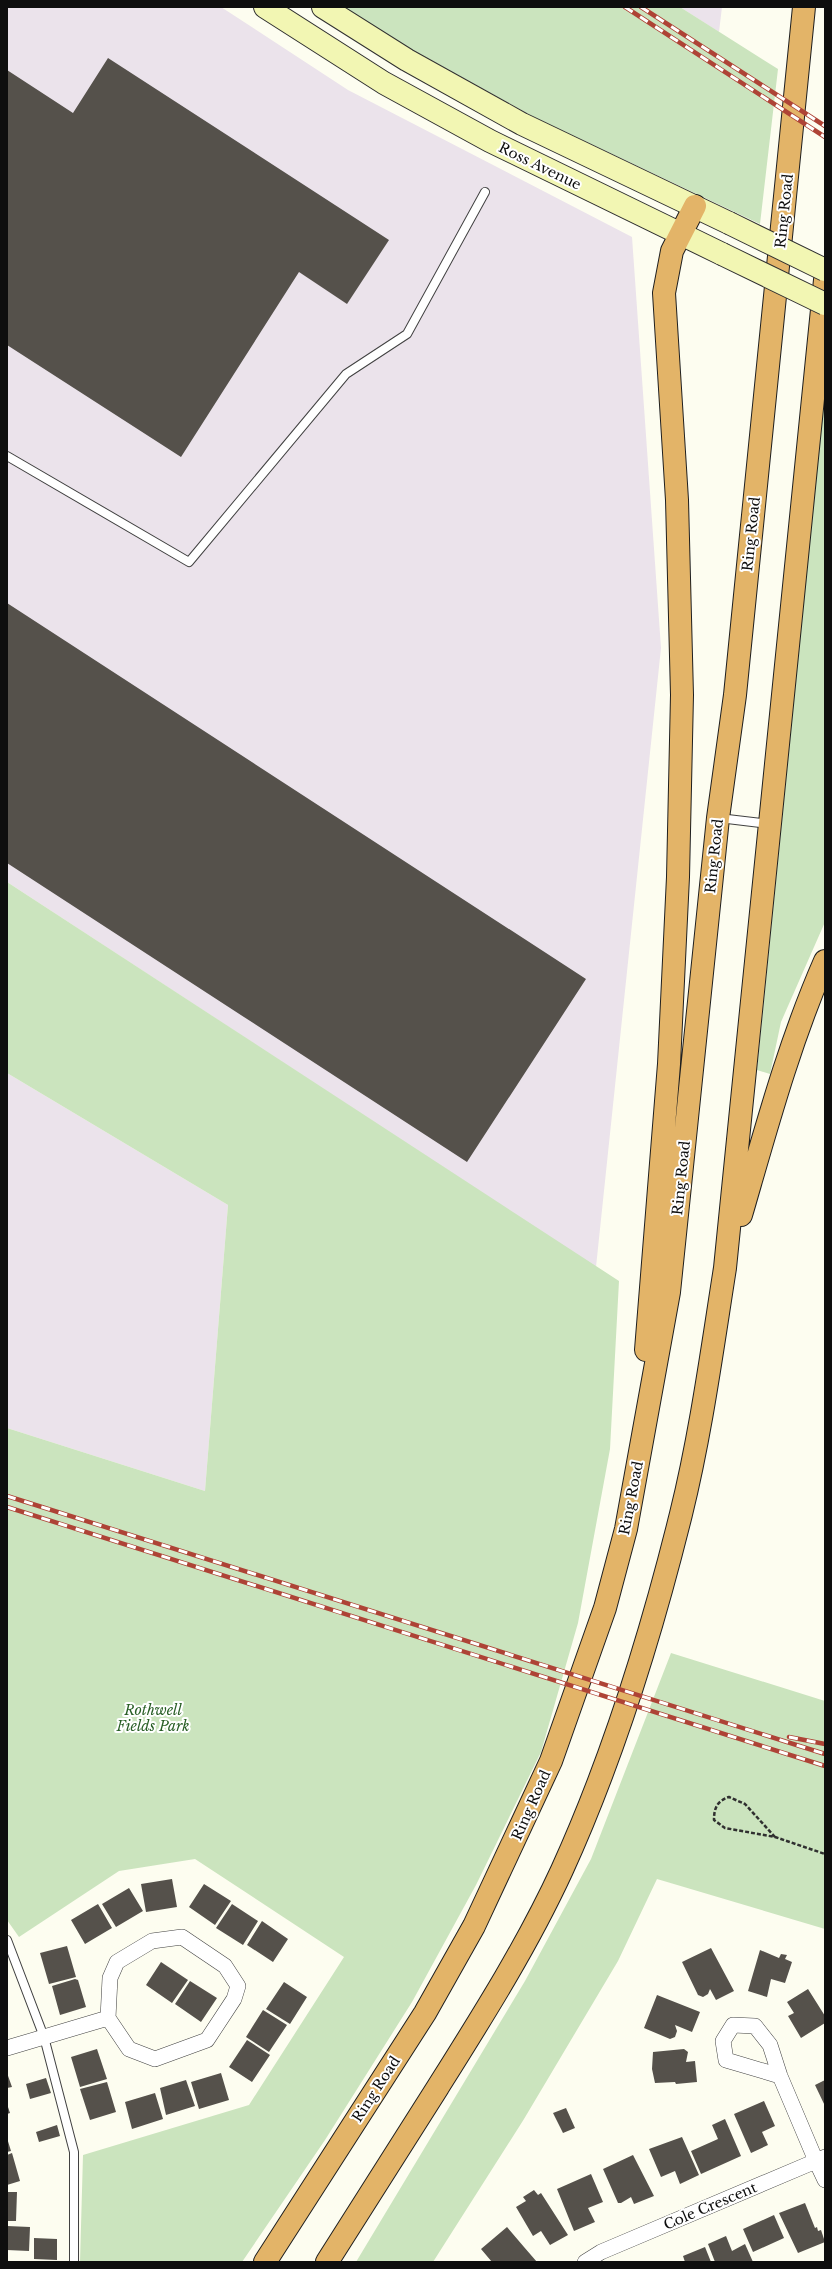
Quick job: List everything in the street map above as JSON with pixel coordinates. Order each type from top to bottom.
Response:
[{"type":"highway","name":"Ring Road","points":[[265,2262],[425,2013],[474,1926],[551,1761],[605,1608],[626,1529],[669,1292],[718,818],[735,695],[804,7]]},
{"type":"highway","points":[[640,1451],[653,1251],[669,1064],[678,877],[682,694],[677,500],[664,293],[672,251],[695,206]]},
{"type":"highway","points":[[327,2262],[471,2036],[517,1957],[561,1871],[602,1775],[651,1626],[681,1512],[706,1389],[725,1268],[825,280]]},
{"type":"highway","points":[[725,1268],[783,1072],[807,1003],[825,961]]},
{"type":"main road","name":"Ross Avenue","points":[[265,7],[384,83],[490,141],[825,304]]},
{"type":"main road","points":[[323,7],[407,60],[522,124],[695,206],[825,270]]},
{"type":"street","points":[[182,1937],[225,1966],[238,1986],[234,1999],[207,2040],[155,2059],[129,2049],[108,2018],[110,1978],[117,1962],[152,1942],[182,1937]]},
{"type":"street","points":[[7,2048],[108,2018]]},
{"type":"street","points":[[780,2076],[821,2159],[825,2180]]},
{"type":"street","name":"Cole Crescent","points":[[585,2262],[601,2252],[821,2159]]},
{"type":"lane","points":[[7,456],[190,562],[346,374],[407,334],[484,192]]},
{"type":"lane","points":[[718,818],[769,825]]},
{"type":"lane","points":[[7,1940],[44,2038],[74,2152],[74,2262]]},
{"type":"path","points":[[775,1837],[745,1804],[729,1797],[721,1800],[714,1809],[714,1820],[725,1828],[775,1837],[825,1854]]},
{"type":"shaded area","points":[[7,7],[221,7],[348,90],[632,237],[661,648],[596,1267],[7,882]]},
{"type":"shaded area","points":[[680,7],[722,7],[719,32]]},
{"type":"shaded area","points":[[7,1073],[228,1205],[205,1491],[7,1428]]},
{"type":"green space","points":[[340,7],[680,7],[778,69],[760,224],[534,117],[371,27]]},
{"type":"green space","points":[[825,392],[825,922],[781,1022],[770,1074],[757,1070]]},
{"type":"green space","name":"Rothwell Fields Park","points":[[7,882],[619,1281],[610,1449],[578,1623],[541,1752],[476,1885],[412,2002],[325,2140],[242,2262],[80,2262],[83,2155],[249,2105],[344,1957],[195,1859],[119,1871],[19,1937],[7,1920],[7,1428],[205,1491],[228,1205],[7,1073]]},
{"type":"green space","points":[[671,1653],[825,1701],[825,1929],[657,1879],[618,1961],[524,2119],[433,2262],[356,2262],[525,1981],[591,1859]]},
{"type":"building","points":[[108,58],[389,240],[347,304],[299,272],[181,457],[7,345],[7,70],[73,113]]},
{"type":"building","points":[[7,603],[586,979],[467,1162],[7,863]]},
{"type":"building","points":[[172,1879],[177,1907],[146,1912],[141,1884]]},
{"type":"building","points":[[204,1884],[231,1901],[215,1925],[189,1907]]},
{"type":"building","points":[[129,1888],[143,1911],[116,1927],[102,1904]]},
{"type":"building","points":[[98,1904],[112,1928],[85,1944],[71,1920]]},
{"type":"building","points":[[232,1904],[258,1921],[243,1945],[216,1928]]},
{"type":"building","points":[[262,1921],[288,1939],[273,1962],[247,1945]]},
{"type":"building","points":[[67,1946],[76,1977],[49,1984],[40,1953]]},
{"type":"building","points":[[711,1948],[734,1991],[716,2000],[710,1989],[708,1994],[703,1997],[698,1995],[682,1962]]},
{"type":"building","points":[[760,1950],[779,1958],[781,1954],[787,1955],[785,1959],[792,1962],[785,1983],[771,1979],[767,1997],[748,1991]]},
{"type":"building","points":[[161,1962],[188,1980],[172,2003],[146,1985]]},
{"type":"building","points":[[75,1979],[78,1980],[86,2007],[60,2015],[52,1986]]},
{"type":"building","points":[[190,1981],[217,1998],[201,2022],[175,2004]]},
{"type":"building","points":[[284,1982],[307,1997],[290,2024],[266,2009]]},
{"type":"building","points":[[808,1989],[825,2016],[825,2023],[801,2038],[788,2016],[794,2013],[787,2002]]},
{"type":"building","points":[[657,1995],[700,2012],[692,2032],[675,2025],[677,2031],[675,2037],[670,2039],[644,2028]]},
{"type":"building","points":[[263,2010],[287,2025],[269,2052],[246,2037]]},
{"type":"building","points":[[247,2040],[270,2055],[252,2082],[229,2067]]},
{"type":"building","points":[[97,2049],[107,2079],[80,2087],[71,2057]]},
{"type":"building","points":[[684,2049],[688,2052],[686,2062],[695,2061],[697,2082],[676,2084],[675,2082],[655,2083],[652,2069],[653,2052]]},
{"type":"building","points":[[7,2073],[12,2087],[7,2088]]},
{"type":"building","points":[[221,2073],[229,2100],[199,2109],[191,2082]]},
{"type":"building","points":[[46,2078],[51,2093],[30,2099],[26,2084]]},
{"type":"building","points":[[186,2080],[195,2106],[166,2115],[160,2088]]},
{"type":"building","points":[[825,2080],[825,2106],[815,2085]]},
{"type":"building","points":[[107,2082],[116,2112],[90,2120],[80,2089]]},
{"type":"building","points":[[155,2093],[163,2119],[132,2129],[125,2102]]},
{"type":"building","points":[[764,2101],[775,2126],[762,2132],[768,2145],[751,2153],[734,2114]]},
{"type":"building","points":[[7,2104],[10,2113],[7,2114]]},
{"type":"building","points":[[566,2108],[575,2128],[563,2133],[553,2113]]},
{"type":"building","points":[[725,2119],[741,2156],[701,2174],[691,2151],[718,2139],[712,2125]]},
{"type":"building","points":[[57,2125],[60,2136],[39,2142],[36,2132]]},
{"type":"building","points":[[682,2137],[699,2175],[680,2184],[675,2171],[661,2177],[649,2149]]},
{"type":"building","points":[[7,2138],[11,2151],[7,2152]]},
{"type":"building","points":[[12,2153],[20,2181],[7,2185],[7,2155]]},
{"type":"building","points":[[633,2155],[654,2196],[634,2204],[631,2197],[621,2203],[618,2203],[603,2169]]},
{"type":"building","points":[[591,2174],[603,2202],[588,2208],[595,2222],[574,2231],[557,2189]]},
{"type":"building","points":[[534,2190],[538,2195],[541,2193],[568,2235],[550,2245],[541,2231],[533,2236],[516,2207],[526,2201],[523,2197]]},
{"type":"building","points":[[7,2192],[17,2192],[16,2221],[7,2221]]},
{"type":"building","points":[[805,2203],[815,2228],[817,2227],[818,2231],[821,2230],[825,2242],[798,2253],[779,2213]]},
{"type":"building","points":[[774,2215],[784,2238],[753,2252],[743,2229]]},
{"type":"building","points":[[7,2226],[30,2227],[29,2251],[7,2250]]},
{"type":"building","points":[[507,2227],[537,2262],[492,2262],[481,2249]]},
{"type":"building","points":[[726,2236],[732,2251],[745,2244],[753,2262],[715,2262],[708,2244]]},
{"type":"building","points":[[34,2238],[57,2239],[57,2260],[34,2259]]},
{"type":"building","points":[[705,2247],[711,2262],[685,2262],[683,2256]]},
{"type":"railway","points":[[625,7],[825,137]]},
{"type":"railway","points":[[641,7],[825,126]]},
{"type":"railway","points":[[7,1496],[825,1754]]},
{"type":"railway","points":[[7,1507],[825,1766]]},
{"type":"railway","points":[[789,1737],[825,1744]]}]
